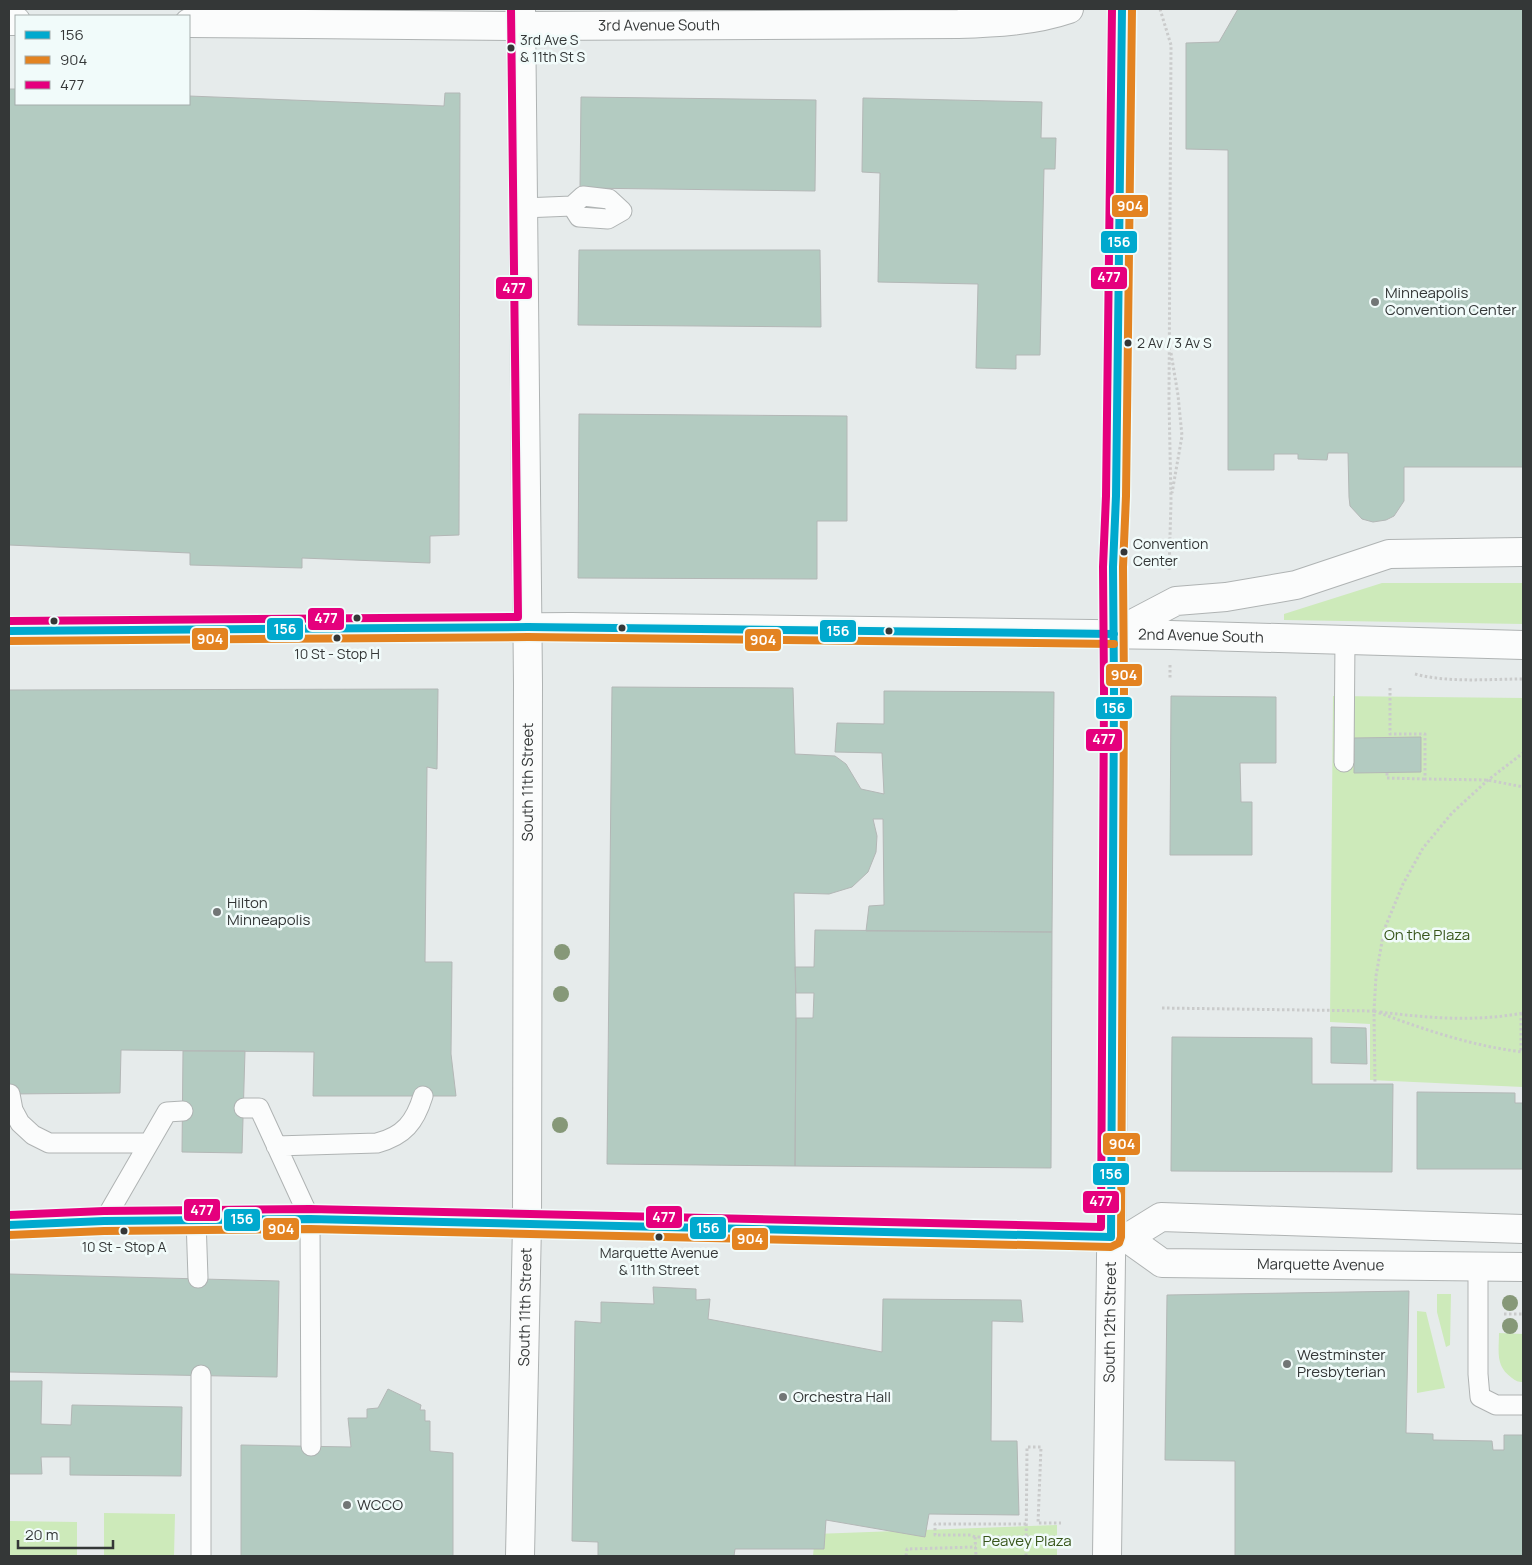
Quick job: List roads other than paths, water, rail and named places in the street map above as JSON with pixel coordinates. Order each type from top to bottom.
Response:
[{"type":"street","name":"3rd Avenue South","points":[[190,23],[521,17],[958,24],[992,23],[1069,9]]},
{"type":"street","name":"South 12th Street","points":[[1107,1556],[1119,1237],[1113,567],[1116,496],[1122,9]]},
{"type":"street","name":"South 11th Street","points":[[520,1556],[527,1224],[528,627],[521,17]]},
{"type":"street","points":[[1114,634],[1176,601],[1226,597],[1296,586],[1388,554],[1523,552]]},
{"type":"street","name":"2nd Avenue South","points":[[9,631],[528,627],[1114,634],[1523,645]]},
{"type":"street","points":[[9,1225],[196,1219],[310,1219],[1119,1237],[1161,1217],[1523,1229]]},
{"type":"street","name":"Marquette Avenue","points":[[1119,1237],[1162,1263],[1523,1267]]},
{"type":"lane","points":[[523,208],[572,206]]},
{"type":"lane","points":[[1344,762],[1345,640]]},
{"type":"lane","points":[[10,1094],[13,1110],[20,1123],[33,1135],[49,1143],[149,1143]]},
{"type":"lane","points":[[276,1146],[377,1143],[390,1140],[411,1123],[423,1096]]},
{"type":"lane","points":[[244,1108],[259,1108],[310,1219],[311,1446]]},
{"type":"lane","points":[[104,1221],[166,1112],[183,1111]]},
{"type":"lane","points":[[196,1219],[198,1278]]},
{"type":"lane","points":[[1478,1267],[1478,1374],[1480,1396],[1496,1405],[1523,1405]]},
{"type":"lane","points":[[201,1375],[201,1556]]},
{"type":"place","name":"3rd Ave S & 11th St S","points":[[511,48]]},
{"type":"place","name":"Minneapolis Convention Center","points":[[1375,302]]},
{"type":"place","name":"2 Av / 3 Av S","points":[[1128,343]]},
{"type":"place","name":"Convention Center","points":[[1124,552]]},
{"type":"place","name":"10 St - Stop H","points":[[337,638]]},
{"type":"place","name":"Hilton Minneapolis","points":[[217,912]]},
{"type":"place","name":"10 St - Stop A","points":[[124,1231]]},
{"type":"place","name":"Marquette Avenue & 11th Street","points":[[659,1237]]},
{"type":"place","name":"Westminster Presbyterian","points":[[1287,1364]]},
{"type":"place","name":"Orchestra Hall","points":[[783,1397]]},
{"type":"place","name":"WCCO","points":[[347,1505]]},
{"type":"park label","name":"On the Plaza","points":[[1427,935]]},
{"type":"park label","name":"Peavey Plaza","points":[[1027,1541]]}]
